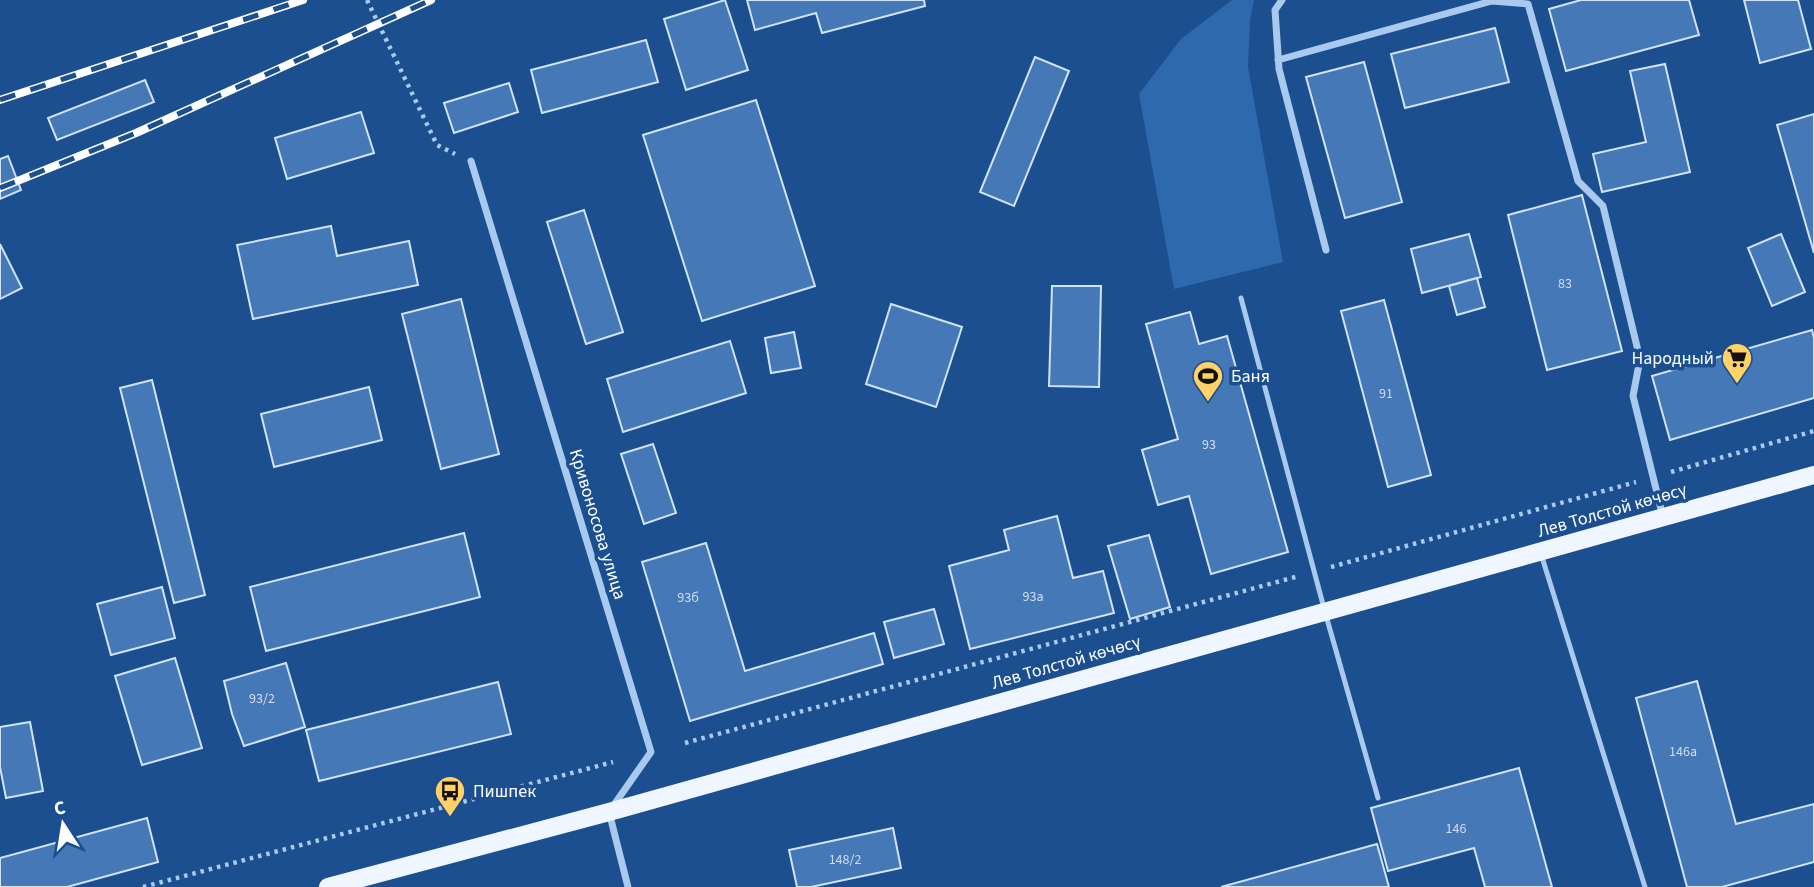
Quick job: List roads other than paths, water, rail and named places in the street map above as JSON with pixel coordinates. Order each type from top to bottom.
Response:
[{"type":"main road","name":"Лев Толстой көчөсү","points":[[328,887],[609,812],[1814,475]]},
{"type":"street","points":[[1282,0],[1275,10],[1278,60],[1326,250]]},
{"type":"street","points":[[1278,60],[1492,1],[1528,4],[1578,181],[1603,206],[1640,359],[1633,396],[1663,517]]},
{"type":"street","name":"Кривоносова улица","points":[[471,161],[651,752],[609,812]]},
{"type":"street","points":[[609,812],[628,887]]},
{"type":"lane","points":[[1241,298],[1378,798]]},
{"type":"lane","points":[[1540,551],[1645,887]]},
{"type":"railway","points":[[0,100],[303,0]]},
{"type":"railway","points":[[0,188],[136,133],[431,0]]},
{"type":"place","name":"Народный","points":[[1737,385]]},
{"type":"place","name":"Баня","points":[[1208,403]]},
{"type":"place","name":"Пишпек","points":[[450,818]]}]
